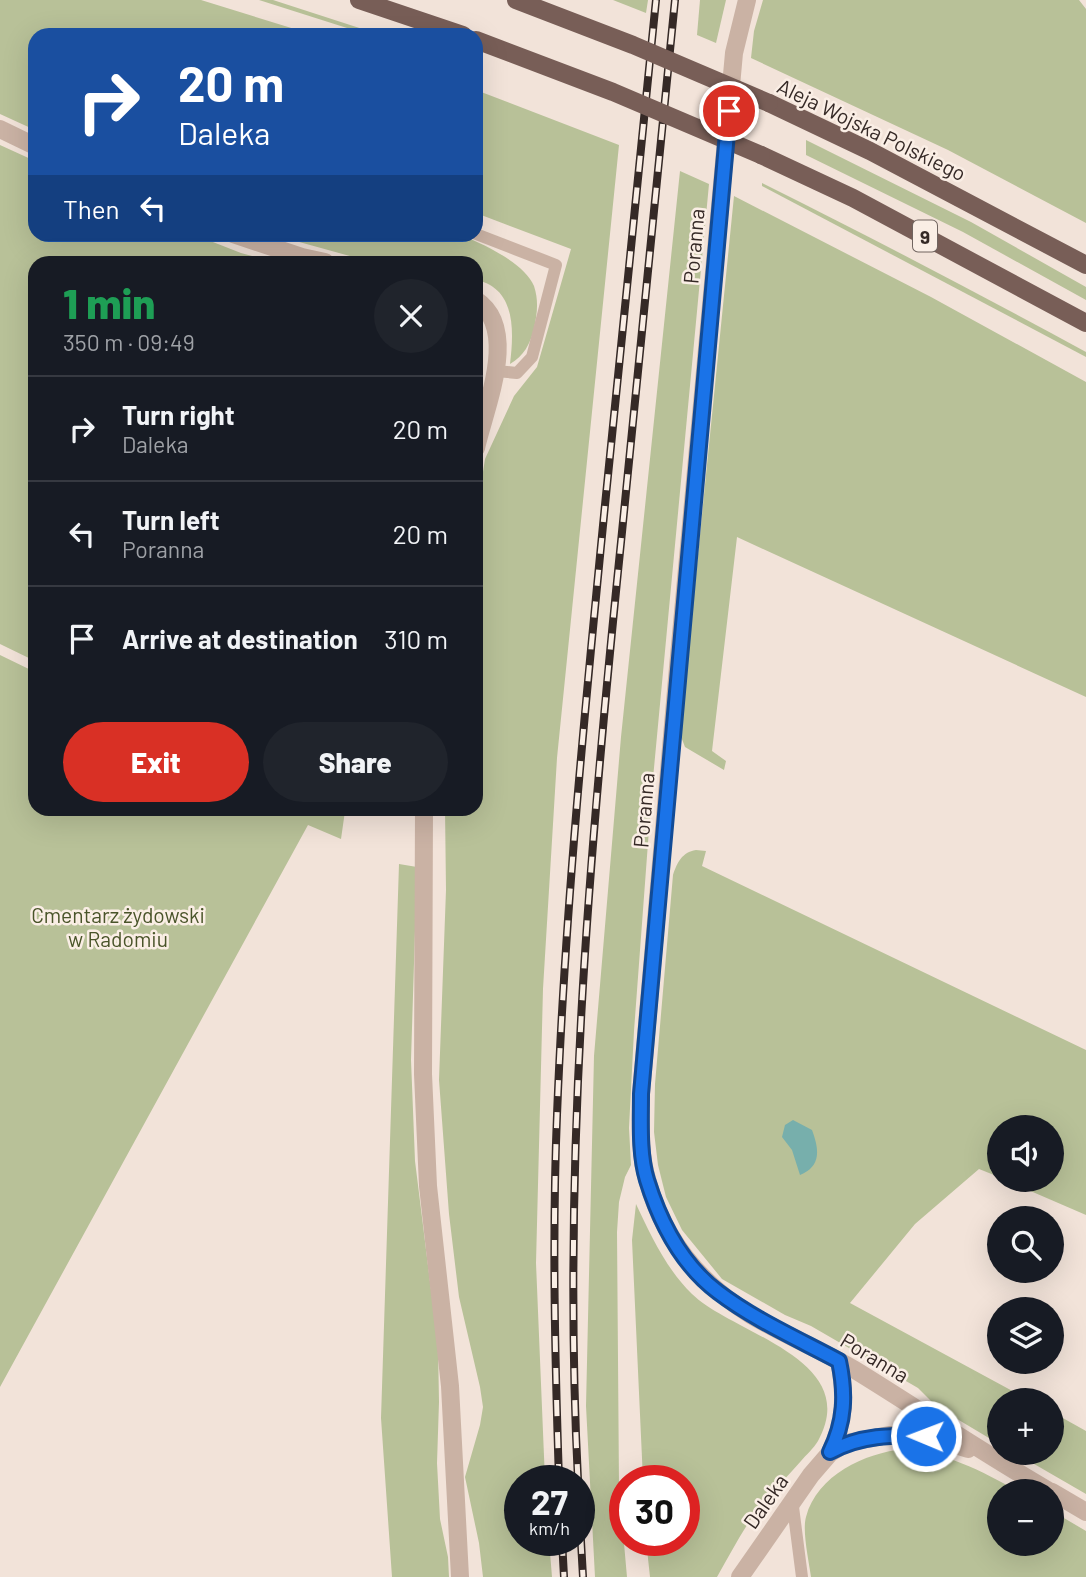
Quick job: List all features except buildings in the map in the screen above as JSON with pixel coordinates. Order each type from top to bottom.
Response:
[{"type":"main road","points":[[359,0],[442,28]]},
{"type":"main road","name":"Aleja Wojska Polskiego","points":[[516,0],[666,58],[769,103],[870,151],[1086,265]]},
{"type":"main road","name":"9","points":[[483,43],[614,92],[761,155],[853,198],[1086,323]]},
{"type":"street","name":"Poranna","points":[[747,0],[734,53],[675,694],[642,1081],[641,1125],[646,1178],[664,1223],[685,1260],[716,1290],[751,1315],[839,1361],[936,1420],[985,1454]]},
{"type":"street","points":[[0,130],[28,143]]},
{"type":"street","points":[[257,242],[299,256]]},
{"type":"street","points":[[483,307],[491,314],[498,345],[496,371],[483,421]]},
{"type":"street","points":[[424,816],[423,1074],[428,1186],[450,1386],[460,1577]]},
{"type":"street","name":"Daleka","points":[[740,1577],[792,1499],[830,1452],[839,1434],[844,1394],[839,1361]]},
{"type":"street","points":[[830,1452],[846,1443],[889,1435],[926,1436],[985,1454],[1028,1479]]},
{"type":"street","points":[[1064,1499],[1086,1512]]},
{"type":"lane","points":[[483,237],[556,265],[532,357],[517,373],[496,371]]},
{"type":"lane","points":[[792,1499],[802,1577]]},
{"type":"green space","points":[[0,0],[201,0],[291,28],[28,28],[28,127],[0,114]]},
{"type":"green space","points":[[259,0],[273,0],[359,28],[347,28]]},
{"type":"green space","points":[[613,0],[648,0],[646,13]]},
{"type":"green space","points":[[700,0],[726,0],[716,43],[697,35]]},
{"type":"green space","points":[[763,0],[1079,0],[1086,9],[1086,223],[948,150],[751,58],[754,31]]},
{"type":"green space","points":[[483,93],[619,145],[557,758],[543,989],[536,1263],[544,1465],[504,1465],[504,1556],[550,1556],[552,1577],[483,1577],[465,1477],[483,1407],[459,1297],[449,1214],[439,1080],[446,890],[445,816],[483,816],[483,472],[485,459],[514,396],[537,367],[571,249],[483,216]]},
{"type":"green space","points":[[806,140],[971,222],[1086,287],[1086,300],[963,232],[806,155]]},
{"type":"green space","points":[[0,145],[28,158],[28,242],[213,242],[252,256],[28,256],[28,658],[0,644]]},
{"type":"green space","points":[[680,171],[709,184],[652,789],[634,1031],[629,1128],[631,1165],[619,1202],[617,1232],[619,1465],[609,1465],[609,1556],[625,1556],[627,1577],[595,1577],[595,1465],[589,1465],[586,1406],[594,1056],[621,737]]},
{"type":"green space","points":[[762,183],[1046,330],[1086,352],[1086,357],[762,186]]},
{"type":"green space","points":[[734,196],[931,297],[1086,382],[1086,697],[737,537],[712,751],[726,761],[724,770],[685,747],[680,734]]},
{"type":"green space","points":[[299,242],[476,242],[489,248],[521,269],[534,286],[537,308],[528,345],[510,364],[512,325],[509,313],[499,292],[483,283],[483,256],[350,256]]},
{"type":"green space","name":"Cmentarz żydowski w Radomiu","points":[[0,655],[28,669],[28,816],[344,816],[341,839],[308,825],[0,1387]]},
{"type":"green space","points":[[706,851],[702,866],[1086,1050],[1086,1215],[1033,1192],[1064,1192],[1064,1115],[987,1115],[987,1172],[979,1169],[915,1224],[850,1303],[1007,1388],[987,1388],[987,1437],[937,1407],[918,1388],[811,1326],[785,1315],[722,1279],[682,1230],[666,1197],[654,1132],[655,1084],[673,875],[676,866],[687,853]]},
{"type":"green space","points":[[399,864],[417,867],[411,1060],[415,1161],[438,1346],[437,1463],[440,1519],[449,1577],[392,1577],[381,1418]]},
{"type":"green space","points":[[636,1204],[667,1263],[692,1294],[787,1352],[809,1369],[823,1389],[827,1413],[818,1441],[755,1513],[717,1577],[650,1577],[648,1556],[700,1556],[700,1465],[642,1465],[632,1240]]},
{"type":"green space","points":[[1064,1419],[1086,1431],[1086,1494],[1036,1465],[1064,1465]]},
{"type":"green space","points":[[904,1449],[934,1454],[995,1479],[987,1479],[987,1556],[1064,1556],[1064,1518],[1086,1531],[1086,1577],[811,1577],[805,1523],[820,1489],[844,1469],[889,1451]]},
{"type":"water","points":[[793,1120],[812,1130],[817,1150],[812,1167],[800,1175],[792,1150],[782,1137],[785,1125]]},
{"type":"railway","points":[[559,1465],[555,1206],[565,962],[590,657],[656,0]]},
{"type":"railway","points":[[577,1465],[573,1245],[576,1128],[589,893],[609,659],[675,0]]},
{"type":"railway","points":[[563,1556],[564,1577]]},
{"type":"railway","points":[[582,1556],[583,1577]]},
{"type":"route","points":[[729,111],[641,1094],[646,1178],[664,1223],[685,1260],[716,1290],[751,1315],[839,1361],[843,1379],[843,1415],[839,1434],[830,1452],[860,1439],[889,1435],[926,1436]]}]
